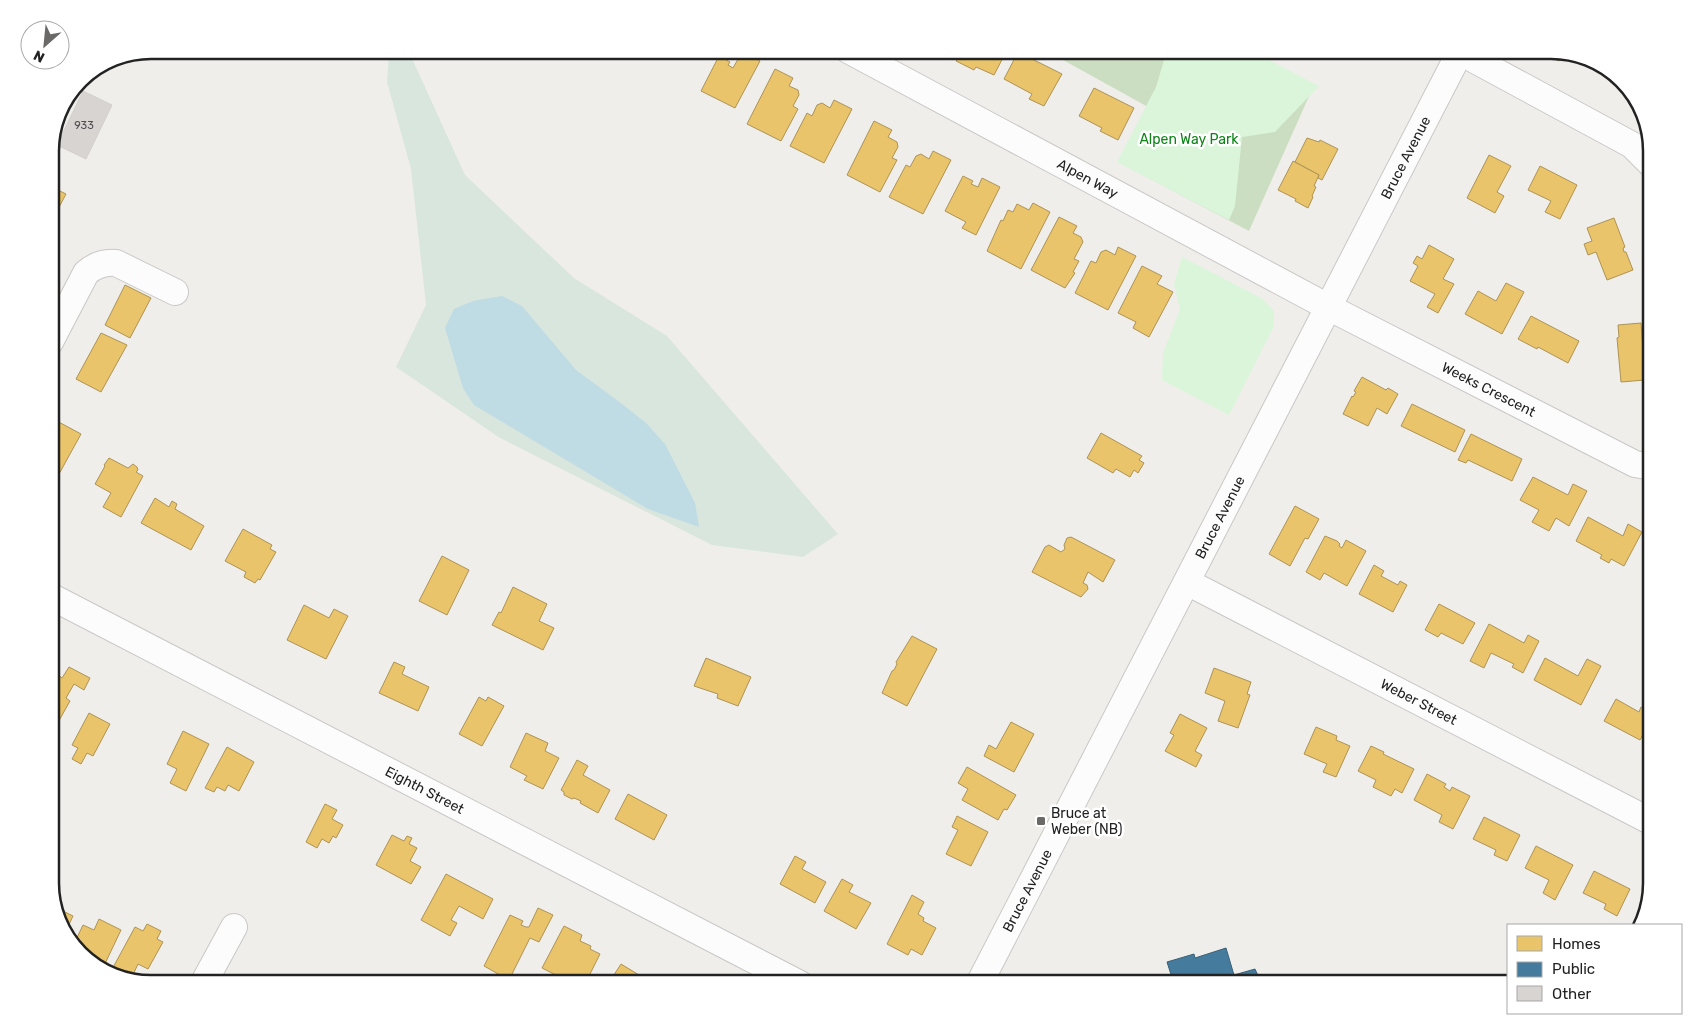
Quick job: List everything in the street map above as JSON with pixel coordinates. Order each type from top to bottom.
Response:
[{"type":"street","name":"Alpen Way","points":[[865,59],[1328,307]]},
{"type":"street","name":"Bruce Avenue","points":[[984,975],[1456,59]]},
{"type":"street","points":[[1475,59],[1632,145],[1643,156]]},
{"type":"street","points":[[59,325],[86,273],[96,266],[108,262],[116,262],[175,292]]},
{"type":"street","name":"Weeks Crescent","points":[[1328,307],[1635,464],[1643,465]]},
{"type":"street","name":"Weber Street","points":[[1186,582],[1643,817]]},
{"type":"street","name":"Eighth Street","points":[[59,601],[783,975]]},
{"type":"street","points":[[208,975],[234,927]]},
{"type":"green space","name":"Alpen Way Park","points":[[1061,59],[1254,59],[1310,94],[1249,231],[1122,164],[1148,107]]},
{"type":"green space","name":"Alpen Way Park","points":[[1164,59],[1267,59],[1319,86],[1275,132],[1242,137],[1235,206],[1229,220],[1117,162],[1156,87]]},
{"type":"green space","points":[[1182,257],[1263,299],[1274,311],[1274,326],[1229,415],[1162,380],[1163,353],[1180,309],[1174,284]]},
{"type":"shaded area","points":[[389,59],[412,59],[465,175],[574,278],[667,336],[838,534],[803,557],[712,545],[500,438],[396,367],[426,305],[411,169],[387,82]]},
{"type":"water","points":[[502,296],[522,306],[576,370],[646,423],[665,444],[695,503],[699,527],[648,509],[474,405],[463,388],[445,328],[454,309],[473,301]]},
{"type":"building: Homes","points":[[717,59],[724,59],[730,62],[728,65],[733,68],[738,59],[756,59],[760,61],[735,108],[701,91]]},
{"type":"building: Homes","points":[[957,59],[1002,59],[994,75],[976,67],[974,70],[956,61]]},
{"type":"building: Homes","points":[[1014,59],[1032,59],[1062,74],[1044,106],[1029,99],[1032,94],[1004,79]]},
{"type":"building: Homes","points":[[775,69],[793,78],[789,86],[798,90],[799,95],[793,106],[798,109],[781,141],[747,124]]},
{"type":"building: Homes","points":[[1094,88],[1134,108],[1118,140],[1100,131],[1102,128],[1079,116]]},
{"type":"building: Homes","points":[[834,100],[852,109],[824,163],[790,146],[807,113],[812,116],[817,105],[822,103],[830,108]]},
{"type":"building: Homes","points":[[874,121],[892,130],[888,137],[897,142],[898,147],[892,158],[897,160],[880,192],[847,175]]},
{"type":"building: Homes","points":[[1307,138],[1319,142],[1320,140],[1338,149],[1322,180],[1318,178],[1319,175],[1295,162]]},
{"type":"building: Homes","points":[[933,151],[951,160],[923,214],[889,197],[906,165],[910,167],[916,156],[921,154],[929,159]]},
{"type":"building: Homes","points":[[1489,155],[1511,166],[1497,192],[1504,196],[1495,213],[1467,198]]},
{"type":"building: Homes","points":[[1293,161],[1319,175],[1308,208],[1295,201],[1296,199],[1278,190]]},
{"type":"building: Homes","points":[[1540,166],[1577,185],[1560,219],[1545,212],[1551,201],[1528,190]]},
{"type":"building: Homes","points":[[963,176],[973,181],[971,184],[978,187],[982,178],[1000,187],[976,235],[962,228],[966,222],[945,211]]},
{"type":"building: Homes","points":[[59,190],[66,194],[59,207]]},
{"type":"building: Homes","points":[[1033,203],[1050,212],[1021,269],[987,251],[1001,220],[1003,221],[1008,210],[1013,212],[1017,204],[1029,210]]},
{"type":"building: Homes","points":[[1059,217],[1077,226],[1073,233],[1081,237],[1083,242],[1074,259],[1079,261],[1073,272],[1075,273],[1065,288],[1031,270]]},
{"type":"building: Homes","points":[[1614,218],[1625,247],[1623,248],[1624,252],[1626,252],[1633,270],[1607,280],[1596,252],[1588,255],[1584,244],[1592,241],[1587,228]]},
{"type":"building: Homes","points":[[1429,245],[1454,259],[1443,279],[1454,284],[1438,313],[1427,307],[1435,294],[1410,281],[1418,266],[1413,263],[1417,256],[1422,259]]},
{"type":"building: Homes","points":[[1118,247],[1136,256],[1108,310],[1075,293],[1091,261],[1096,263],[1101,252],[1106,250],[1115,255]]},
{"type":"building: Homes","points":[[1142,266],[1162,276],[1157,284],[1173,292],[1149,337],[1133,328],[1136,322],[1118,313]]},
{"type":"building: Homes","points":[[1506,283],[1524,292],[1502,334],[1465,314],[1478,291],[1496,301]]},
{"type":"building: Homes","points":[[125,285],[151,298],[130,338],[105,325]]},
{"type":"building: Homes","points":[[1531,316],[1579,341],[1568,363],[1518,339]]},
{"type":"building: Homes","points":[[1641,323],[1643,380],[1621,382],[1617,338],[1619,337],[1618,325]]},
{"type":"building: Homes","points":[[101,333],[127,345],[101,392],[76,379]]},
{"type":"building: Homes","points":[[1362,377],[1386,390],[1388,388],[1398,394],[1387,414],[1377,408],[1368,426],[1343,414],[1356,392],[1354,391]]},
{"type":"building: Homes","points":[[1412,404],[1465,430],[1455,452],[1401,426]]},
{"type":"building: Homes","points":[[59,422],[81,434],[59,474]]},
{"type":"building: Homes","points":[[1101,433],[1142,456],[1139,460],[1144,463],[1138,473],[1134,470],[1130,477],[1116,469],[1113,473],[1087,458]]},
{"type":"building: Homes","points":[[1471,434],[1522,459],[1512,481],[1468,460],[1466,463],[1458,460]]},
{"type":"building: Homes","points":[[109,458],[128,468],[133,464],[137,467],[138,470],[136,472],[143,476],[121,517],[103,507],[111,493],[95,484]]},
{"type":"building: Homes","points":[[1533,477],[1568,495],[1573,484],[1587,491],[1569,526],[1556,518],[1549,531],[1532,522],[1539,510],[1520,500]]},
{"type":"building: Homes","points":[[155,498],[169,507],[172,501],[177,504],[175,509],[204,526],[191,550],[141,523]]},
{"type":"building: Homes","points":[[1295,506],[1319,519],[1308,539],[1305,538],[1290,566],[1269,554]]},
{"type":"building: Homes","points":[[1588,517],[1623,536],[1628,524],[1642,532],[1624,566],[1611,559],[1609,563],[1600,558],[1602,555],[1576,541]]},
{"type":"building: Homes","points":[[243,529],[272,545],[270,549],[276,552],[260,580],[258,579],[255,583],[244,577],[246,572],[225,561]]},
{"type":"building: Homes","points":[[1325,536],[1337,541],[1342,548],[1346,540],[1366,551],[1347,586],[1324,573],[1320,580],[1306,572]]},
{"type":"building: Homes","points":[[1071,537],[1115,560],[1103,582],[1088,572],[1083,583],[1087,585],[1088,589],[1081,597],[1032,572],[1045,547],[1049,545],[1061,552],[1065,549],[1064,545],[1067,538]]},
{"type":"building: Homes","points":[[442,556],[469,570],[447,615],[419,601]]},
{"type":"building: Homes","points":[[1374,565],[1384,571],[1381,576],[1398,585],[1400,581],[1407,585],[1393,612],[1359,594]]},
{"type":"building: Homes","points":[[513,587],[547,604],[539,621],[554,628],[543,650],[492,625],[499,612],[501,613]]},
{"type":"building: Homes","points":[[1439,604],[1475,623],[1463,644],[1441,633],[1438,637],[1425,630]]},
{"type":"building: Homes","points":[[304,605],[329,618],[334,609],[348,616],[326,659],[287,640]]},
{"type":"building: Homes","points":[[1489,624],[1524,643],[1528,635],[1539,641],[1523,673],[1512,667],[1514,664],[1491,653],[1484,668],[1470,661]]},
{"type":"building: Homes","points":[[912,636],[937,649],[907,706],[882,693],[897,664],[896,662]]},
{"type":"building: Homes","points":[[706,658],[751,677],[738,706],[717,698],[718,694],[694,686]]},
{"type":"building: Homes","points":[[1545,658],[1578,676],[1587,659],[1601,666],[1581,705],[1534,680]]},
{"type":"building: Homes","points":[[394,662],[405,667],[402,674],[429,687],[418,711],[379,693]]},
{"type":"building: Homes","points":[[69,667],[90,678],[84,690],[74,684],[66,698],[70,701],[59,721],[59,676],[62,678]]},
{"type":"building: Homes","points":[[1214,668],[1251,682],[1247,694],[1250,695],[1238,728],[1218,721],[1225,701],[1205,693]]},
{"type":"building: Homes","points":[[479,697],[486,701],[488,697],[504,706],[482,746],[459,734]]},
{"type":"building: Homes","points":[[1616,699],[1639,712],[1641,707],[1643,708],[1643,734],[1640,740],[1604,721]]},
{"type":"building: Homes","points":[[89,713],[110,724],[93,756],[87,753],[81,764],[72,759],[78,748],[72,745]]},
{"type":"building: Homes","points":[[1180,714],[1207,728],[1195,751],[1202,755],[1196,767],[1165,751],[1174,735],[1170,733]]},
{"type":"building: Homes","points":[[1011,722],[1034,734],[1014,772],[984,756],[989,745],[996,749]]},
{"type":"building: Homes","points":[[1316,727],[1337,736],[1336,740],[1350,746],[1336,777],[1323,772],[1327,764],[1304,754]]},
{"type":"building: Homes","points":[[183,731],[209,744],[186,791],[170,783],[177,769],[167,764]]},
{"type":"building: Homes","points":[[526,733],[548,743],[545,751],[559,758],[543,789],[524,780],[527,776],[510,767]]},
{"type":"building: Homes","points":[[1371,746],[1414,769],[1402,793],[1395,789],[1391,796],[1373,787],[1376,780],[1358,771]]},
{"type":"building: Homes","points":[[227,747],[254,762],[239,791],[228,785],[225,791],[217,787],[214,792],[205,788]]},
{"type":"building: Homes","points":[[577,760],[588,766],[583,775],[610,790],[598,813],[580,803],[581,801],[564,795],[564,792],[561,790]]},
{"type":"building: Homes","points":[[967,767],[1016,795],[1007,810],[1004,809],[998,820],[962,800],[968,789],[958,783]]},
{"type":"building: Homes","points":[[1427,774],[1446,784],[1444,787],[1450,791],[1452,787],[1470,796],[1453,829],[1439,822],[1442,815],[1414,800]]},
{"type":"building: Homes","points":[[628,794],[667,815],[654,840],[615,819]]},
{"type":"building: Homes","points":[[325,804],[337,810],[332,819],[343,825],[336,838],[333,836],[329,843],[322,839],[317,848],[306,842]]},
{"type":"building: Homes","points":[[957,816],[988,832],[971,866],[946,854],[958,830],[952,827]]},
{"type":"building: Homes","points":[[1484,817],[1520,835],[1507,861],[1494,855],[1496,850],[1473,839]]},
{"type":"building: Homes","points":[[392,835],[404,841],[407,836],[412,838],[409,844],[417,848],[410,861],[421,867],[411,884],[376,865]]},
{"type":"building: Homes","points":[[1536,846],[1573,865],[1555,900],[1543,893],[1549,880],[1525,868]]},
{"type":"building: Homes","points":[[795,856],[806,862],[802,869],[826,882],[815,903],[780,884]]},
{"type":"building: Homes","points":[[1594,871],[1630,889],[1617,916],[1604,909],[1606,904],[1583,893]]},
{"type":"building: Homes","points":[[446,874],[493,899],[483,919],[459,906],[451,920],[457,923],[450,936],[421,920]]},
{"type":"building: Homes","points":[[842,879],[853,885],[849,892],[871,903],[856,929],[824,911]]},
{"type":"building: Homes","points":[[912,895],[924,902],[918,914],[924,918],[923,921],[936,928],[922,955],[911,949],[908,955],[887,944]]},
{"type":"building: Homes","points":[[538,908],[553,915],[539,942],[530,938],[512,975],[500,975],[484,966],[510,915],[523,921],[521,925],[529,927]]},
{"type":"building: Homes","points":[[64,911],[73,916],[69,925]]},
{"type":"building: Homes","points":[[99,919],[121,930],[105,963],[77,938],[83,925],[94,930]]},
{"type":"building: Homes","points":[[147,924],[161,931],[157,939],[163,942],[148,969],[138,964],[134,973],[113,967],[135,927],[143,931]]},
{"type":"building: Homes","points":[[564,926],[582,935],[580,941],[591,946],[590,949],[600,954],[590,975],[556,975],[542,968]]},
{"type":"building: Homes","points":[[621,964],[639,975],[614,975]]},
{"type":"building: Public","points":[[1226,948],[1234,975],[1171,975],[1167,962],[1194,954],[1195,958]]},
{"type":"building: Public","points":[[1255,969],[1258,975],[1234,975]]},
{"type":"building: Other","points":[[83,91],[112,105],[86,159],[59,146],[60,139]]},
{"type":"place","name":"Bruce at Weber (NB)","points":[[1041,821]]}]
